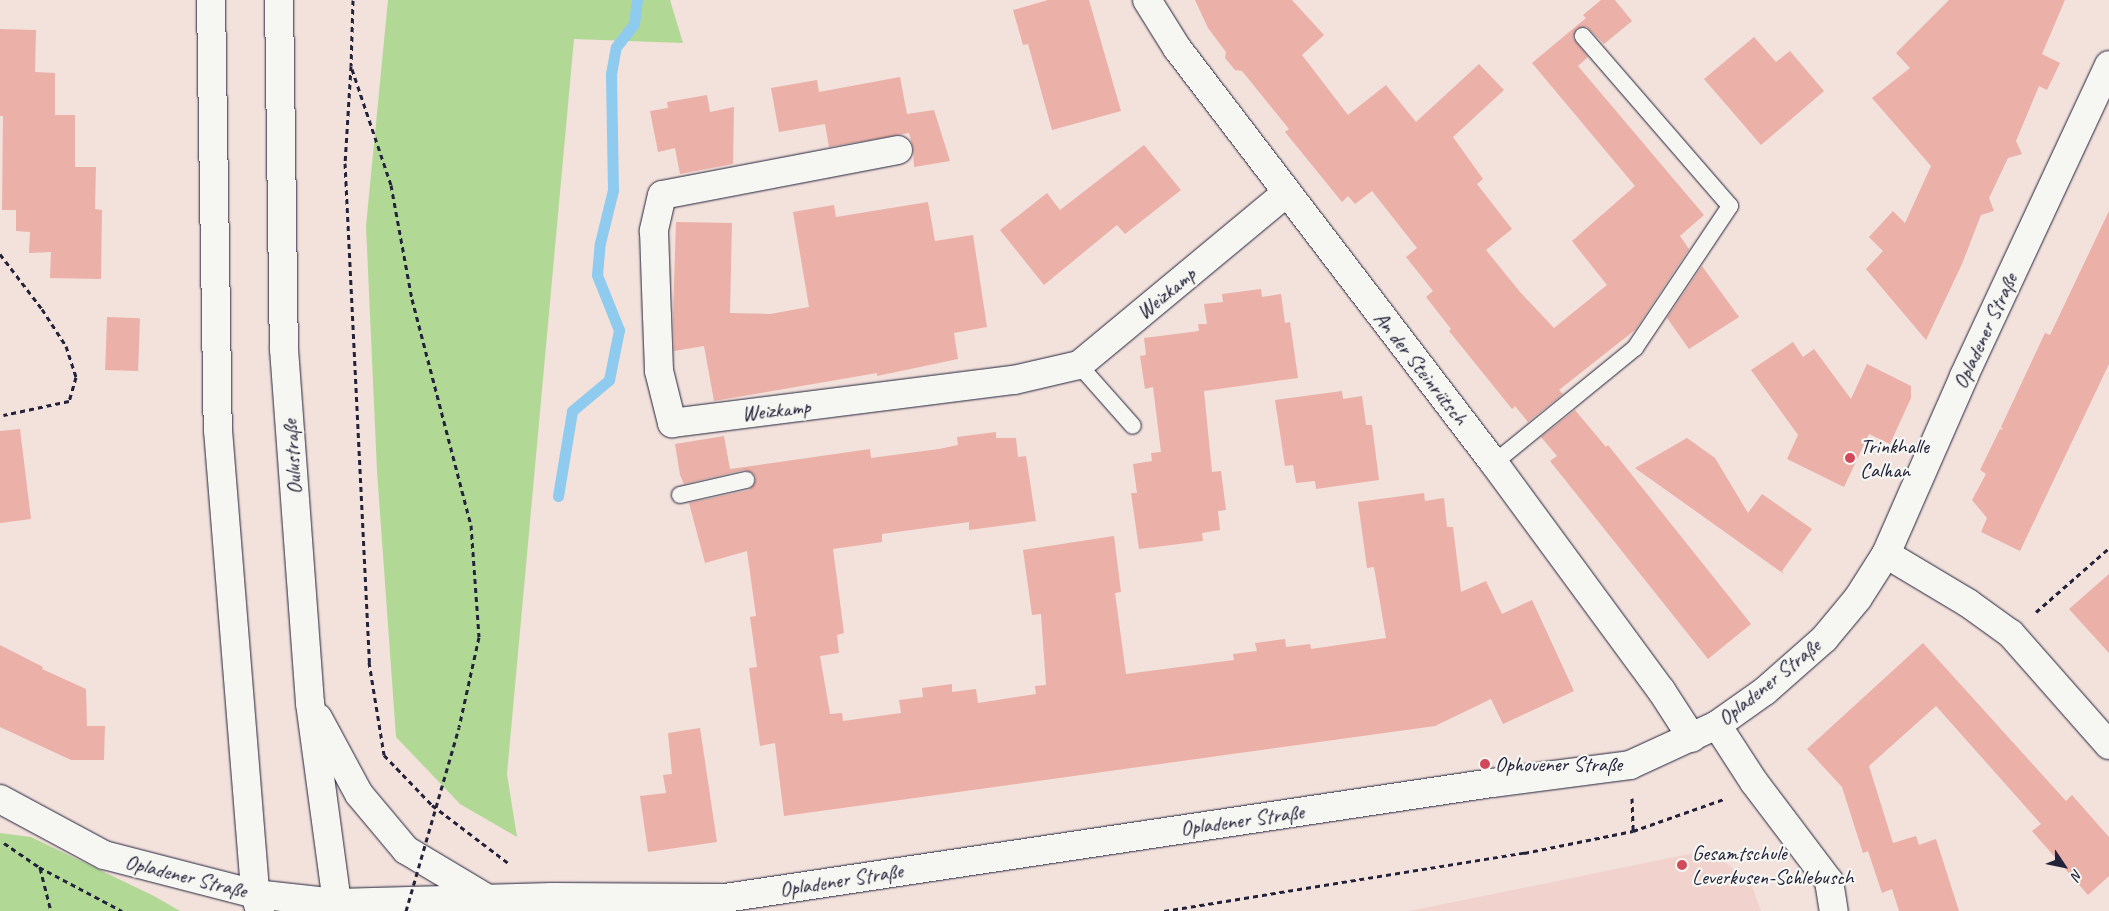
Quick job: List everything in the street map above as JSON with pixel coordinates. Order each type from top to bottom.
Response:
[{"type":"street","points":[[211,0],[218,430],[257,903]]},
{"type":"street","name":"Oulustraße","points":[[279,0],[284,350],[310,703],[337,907]]},
{"type":"street","name":"An der Steinrütsch","points":[[1147,0],[1177,48],[1494,463],[1661,690],[1692,738]]},
{"type":"street","name":"Opladener Straße","points":[[0,799],[104,855],[257,903],[337,907],[482,905],[552,897],[725,898],[1452,789],[1630,765],[1717,725],[1765,691],[1824,639],[1858,598],[1886,554],[1964,376],[2109,65]]},
{"type":"street","name":"Weizkamp","points":[[898,150],[662,195],[654,231],[659,371],[672,423],[1014,380],[1079,365],[1286,193]]},
{"type":"street","points":[[1886,554],[1968,603],[2011,634],[2109,745]]},
{"type":"street","points":[[310,703],[359,794],[406,850],[482,905]]},
{"type":"street","points":[[1717,725],[1754,782],[1828,881],[1834,911]]},
{"type":"lane","points":[[1494,463],[1635,348],[1730,206],[1583,36]]},
{"type":"lane","points":[[1079,365],[1133,426]]},
{"type":"lane","points":[[680,495],[746,480]]},
{"type":"path","points":[[353,0],[352,66],[346,173],[369,662],[384,755],[432,804],[552,897]]},
{"type":"path","points":[[352,66],[390,185],[412,299],[471,525],[479,637],[459,727],[406,911]]},
{"type":"path","points":[[0,254],[42,309],[66,346],[76,377],[69,401],[3,415]]},
{"type":"path","points":[[2011,634],[2109,548]]},
{"type":"path","points":[[1164,911],[1524,854],[1633,831],[1720,801],[1754,782]]},
{"type":"path","points":[[0,840],[39,867],[122,911]]},
{"type":"path","points":[[39,867],[51,911]]},
{"type":"shaded area","name":"Gesamtschule Leverkusen-Schlebusch","points":[[1709,850],[1750,881],[1761,911],[1410,911]]},
{"type":"green space","points":[[388,0],[670,0],[683,43],[574,39],[507,774],[517,837],[460,804],[396,737],[377,471],[366,226]]},
{"type":"green space","points":[[0,833],[31,837],[154,896],[180,911],[0,911]]},
{"type":"building","points":[[1048,0],[1089,0],[1121,111],[1052,130],[1028,44],[1023,45],[1013,10]]},
{"type":"building","points":[[1195,0],[1292,0],[1324,35],[1302,55],[1348,115],[1386,85],[1416,122],[1479,64],[1504,90],[1453,137],[1483,179],[1477,184],[1512,229],[1486,250],[1520,292],[1554,328],[1607,285],[1572,241],[1635,186],[1532,63],[1586,18],[1583,15],[1601,0],[1615,0],[1632,21],[1604,44],[1587,27],[1577,28],[1573,38],[1588,57],[1578,66],[1704,215],[1680,236],[1689,249],[1635,330],[1559,390],[1563,394],[1528,422],[1515,406],[1512,409],[1449,331],[1451,329],[1426,297],[1433,291],[1406,257],[1417,248],[1372,191],[1355,204],[1348,196],[1342,202],[1285,132],[1289,129],[1242,71],[1235,70],[1225,58],[1226,52],[1208,28]]},
{"type":"building","points":[[1949,0],[2065,0],[2042,54],[2060,63],[2047,90],[2039,86],[2016,141],[2022,154],[2008,158],[1989,198],[1994,211],[1981,215],[1962,264],[1926,340],[1866,269],[1883,251],[1869,237],[1893,211],[1905,223],[1931,166],[1872,98],[1910,68],[1896,53]]},
{"type":"building","points":[[0,29],[36,30],[35,72],[55,73],[55,115],[75,115],[75,167],[96,167],[95,209],[102,210],[101,279],[50,278],[51,252],[29,253],[30,232],[16,231],[16,210],[2,210],[3,116],[0,116]]},
{"type":"building","points":[[1754,37],[1776,62],[1790,51],[1824,91],[1761,145],[1704,79]]},
{"type":"building","points":[[900,77],[907,114],[934,110],[950,161],[914,167],[913,148],[909,133],[829,147],[825,124],[779,132],[771,88],[817,80],[819,92]]},
{"type":"building","points":[[707,95],[710,112],[734,107],[733,164],[680,174],[675,148],[658,152],[650,111],[668,108],[667,102]]},
{"type":"building","points":[[1144,145],[1181,190],[1125,234],[1117,225],[1044,285],[1000,230],[1047,193],[1060,210]]},
{"type":"building","points":[[928,202],[935,241],[973,235],[987,327],[954,333],[958,359],[877,376],[877,373],[714,401],[704,346],[674,351],[673,316],[676,222],[732,223],[730,313],[770,314],[809,307],[793,212],[834,205],[836,217]]},
{"type":"building","points":[[2109,211],[2109,364],[2020,551],[1981,532],[1987,518],[1972,500],[1986,474],[1980,470],[2000,429],[2003,430],[2001,427],[2045,333],[2050,335]]},
{"type":"building","points":[[1702,266],[1739,317],[1689,349],[1667,318]]},
{"type":"building","points":[[1261,289],[1262,297],[1281,294],[1285,323],[1290,322],[1298,378],[1204,391],[1212,472],[1221,471],[1226,510],[1218,511],[1220,530],[1202,533],[1203,541],[1139,549],[1131,493],[1137,493],[1133,464],[1152,461],[1151,453],[1161,452],[1153,387],[1145,389],[1140,356],[1146,355],[1144,338],[1199,331],[1198,324],[1207,324],[1204,304],[1223,302],[1222,294]]},
{"type":"building","points":[[107,317],[140,318],[138,371],[105,370]]},
{"type":"building","points":[[1793,342],[1803,357],[1814,349],[1851,399],[1867,364],[1911,386],[1911,398],[1890,444],[1869,434],[1844,487],[1787,459],[1798,435],[1751,370]]},
{"type":"building","points":[[1342,391],[1343,399],[1362,396],[1366,425],[1372,425],[1379,480],[1316,489],[1315,481],[1296,483],[1293,465],[1285,466],[1275,400]]},
{"type":"building","points":[[1575,410],[1606,447],[1608,445],[1751,624],[1708,659],[1550,461],[1557,456],[1541,437]]},
{"type":"building","points":[[20,429],[31,519],[0,523],[0,431]]},
{"type":"building","points":[[996,432],[996,438],[1016,438],[1018,457],[1026,456],[1036,521],[969,530],[969,522],[882,534],[882,542],[833,549],[844,633],[837,635],[839,653],[820,656],[830,714],[842,713],[843,721],[901,713],[899,700],[923,697],[922,688],[952,684],[952,692],[976,689],[978,703],[1036,694],[1035,686],[1046,685],[1041,614],[1032,615],[1023,550],[1114,536],[1121,592],[1115,593],[1126,674],[1234,660],[1233,654],[1257,651],[1255,643],[1285,639],[1286,647],[1310,644],[1311,649],[1386,638],[1374,567],[1367,568],[1358,502],[1424,493],[1425,501],[1444,498],[1447,527],[1453,527],[1461,592],[1486,581],[1502,614],[1532,600],[1574,691],[1503,724],[1491,699],[1435,726],[784,816],[775,743],[760,746],[749,668],[757,667],[750,617],[756,616],[747,551],[705,563],[689,503],[749,490],[755,483],[756,477],[753,473],[744,470],[684,484],[680,475],[675,444],[724,436],[730,469],[870,449],[871,458],[939,449],[958,445],[957,437]]},
{"type":"building","points":[[1687,438],[1715,458],[1748,513],[1762,494],[1812,529],[1782,571],[1784,574],[1635,468]]},
{"type":"building","points":[[2109,574],[2109,653],[2069,609]]},
{"type":"building","points":[[1923,643],[2066,801],[2072,795],[2109,837],[2109,876],[2088,895],[2032,831],[2041,824],[1936,706],[1869,766],[1893,843],[1916,836],[1919,845],[1936,839],[1959,911],[1899,911],[1892,889],[1882,893],[1868,851],[1863,853],[1842,787],[1807,749]]},
{"type":"building","points":[[0,645],[43,667],[42,669],[86,689],[87,726],[105,726],[104,760],[71,760],[0,727]]},
{"type":"building","points":[[700,728],[717,842],[648,852],[640,796],[666,793],[663,775],[672,774],[668,733]]},
{"type":"waterway","points":[[558,496],[572,411],[609,380],[619,330],[597,275],[600,243],[613,190],[611,74],[616,47],[634,24],[637,0]]},
{"type":"place","name":"Trinkhalle Calhan","points":[[1850,458]]},
{"type":"place","name":"Ophovener Straße","points":[[1485,764]]},
{"type":"place","name":"Gesamtschule Leverkusen-Schlebusch","points":[[1682,865]]}]
